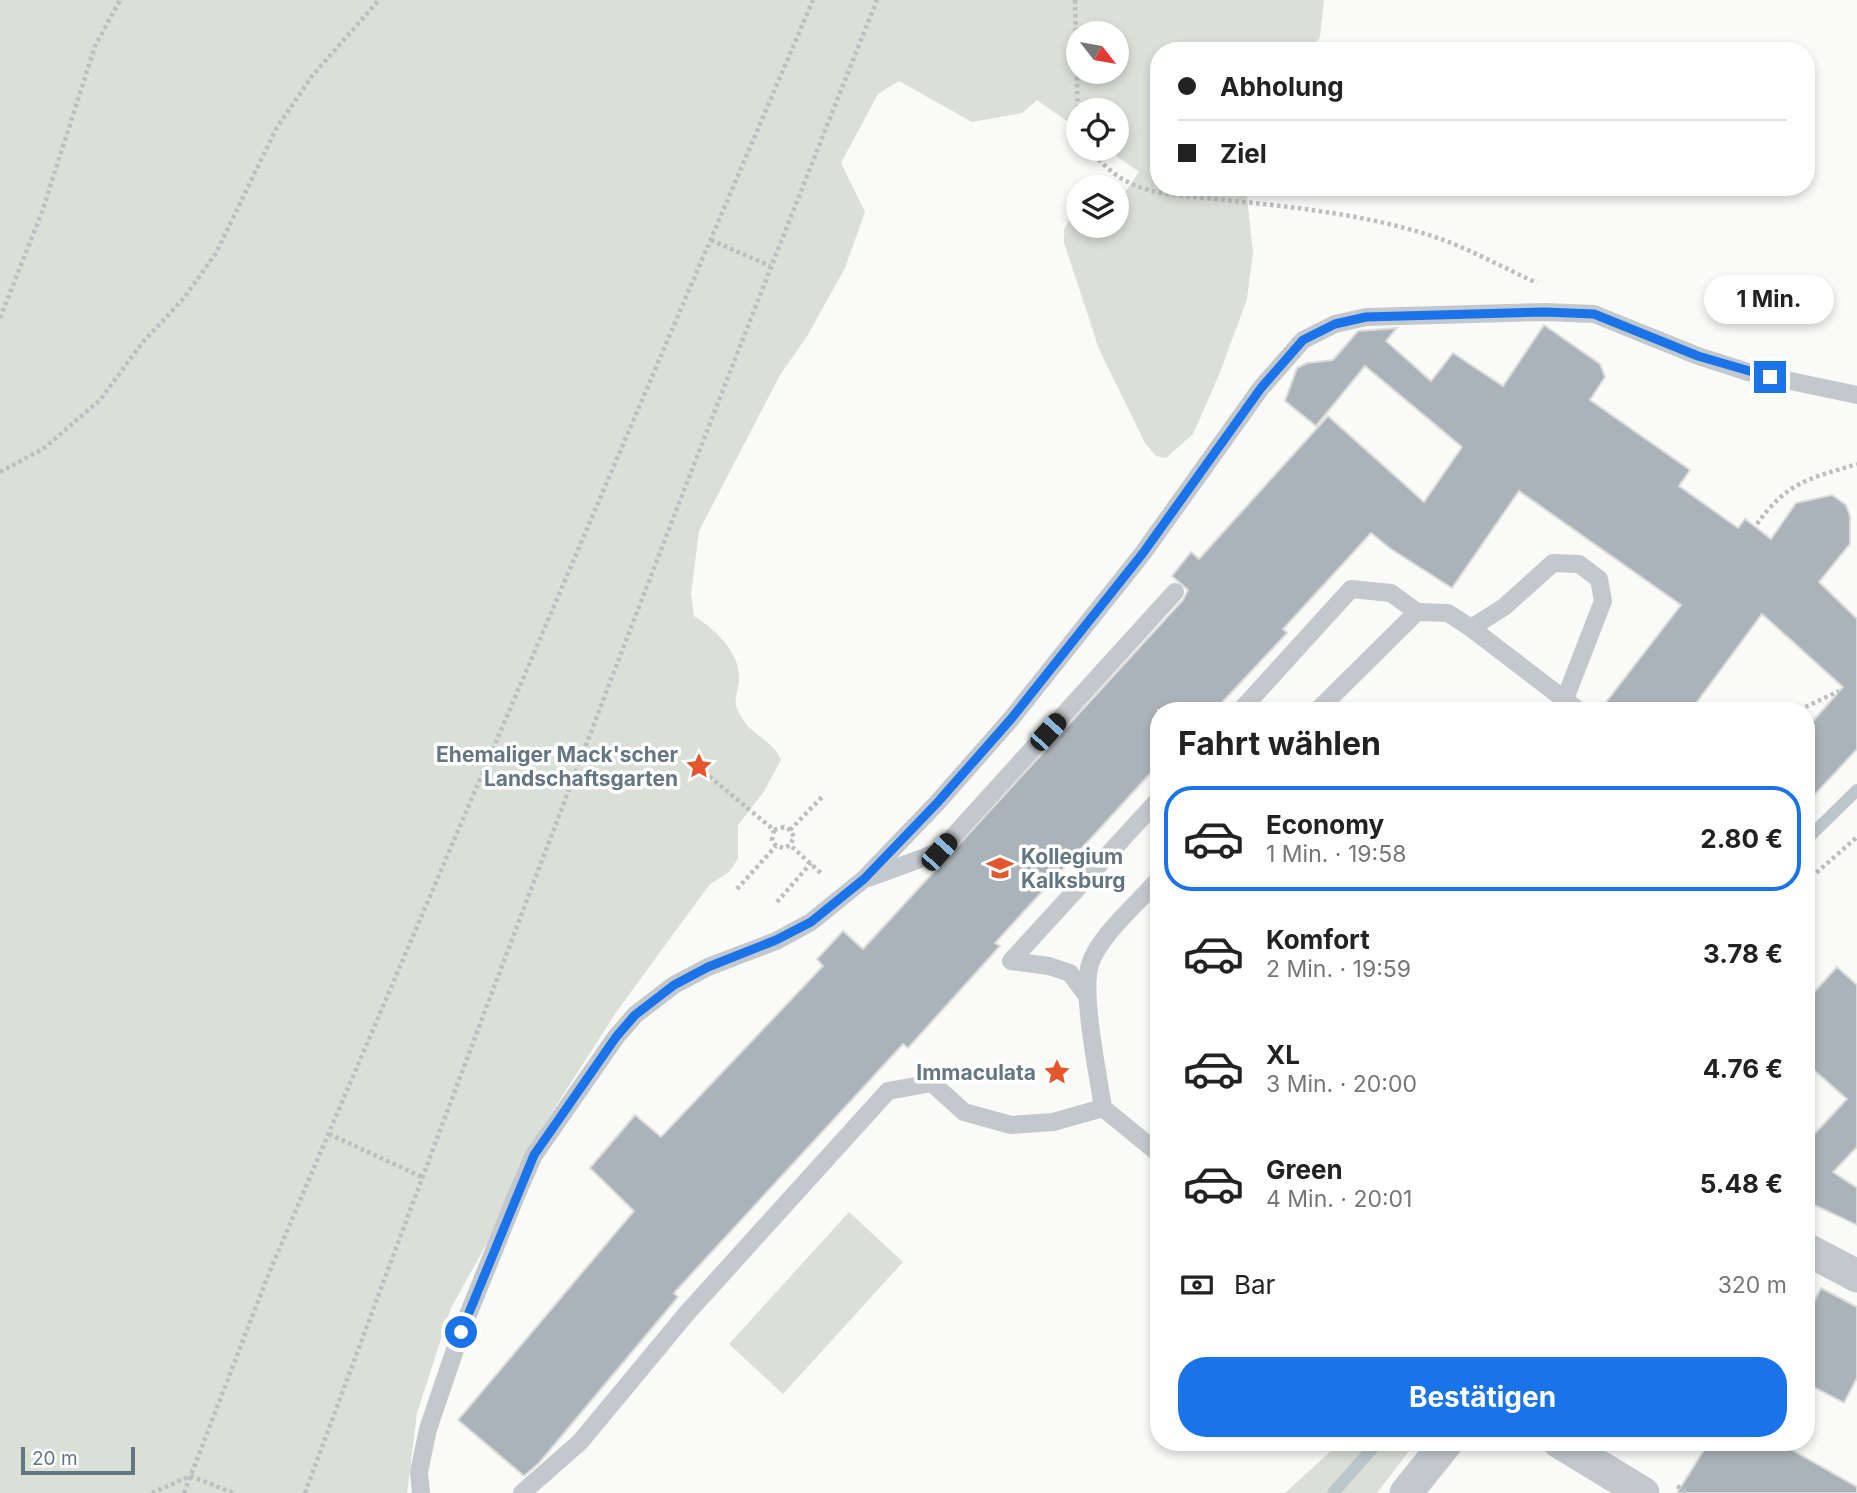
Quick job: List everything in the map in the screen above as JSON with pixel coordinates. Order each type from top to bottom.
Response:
[{"type":"street","points":[[1815,1254],[1857,1276]]},
{"type":"street","points":[[1406,1493],[1440,1451]]},
{"type":"street","points":[[1574,1451],[1643,1493]]},
{"type":"lane","points":[[421,1493],[419,1472],[422,1451],[461,1332],[534,1155],[588,1075],[635,1015],[674,985],[708,967],[776,940],[811,922],[864,879],[937,803],[1011,719],[1143,553],[1261,388],[1296,347],[1318,331],[1366,317],[1545,312],[1594,314],[1735,368],[1857,395]]},
{"type":"lane","points":[[1471,628],[1504,607],[1553,563],[1579,564],[1599,579],[1603,601],[1573,702]]},
{"type":"lane","points":[[1248,702],[1351,589],[1391,593],[1417,612],[1448,614],[1471,628],[1568,702]]},
{"type":"lane","points":[[864,879],[939,852],[1175,592]]},
{"type":"lane","points":[[1326,702],[1417,612]]},
{"type":"lane","points":[[1087,996],[1070,973],[1049,966],[1011,961],[1150,809]]},
{"type":"lane","points":[[1150,889],[1102,942],[1090,963],[1087,996],[1103,1108],[1150,1146]]},
{"type":"lane","points":[[522,1493],[580,1442],[687,1313],[888,1091],[932,1083],[964,1112],[1011,1125],[1052,1122],[1103,1108]]},
{"type":"path","points":[[0,318],[42,212],[95,47],[120,0]]},
{"type":"path","points":[[0,472],[43,449],[100,400],[142,343],[184,298],[216,253],[276,129],[312,76],[379,0]]},
{"type":"path","points":[[184,1493],[269,1273],[813,0]]},
{"type":"path","points":[[305,1493],[422,1177],[770,266],[877,0]]},
{"type":"path","points":[[1075,0],[1077,98]]},
{"type":"path","points":[[1100,161],[1109,171],[1133,186],[1150,190]]},
{"type":"path","points":[[1185,196],[1335,214],[1386,224],[1436,237],[1541,285]]},
{"type":"path","points":[[711,240],[770,266]]},
{"type":"path","points":[[1757,524],[1783,492],[1820,474],[1857,464]]},
{"type":"path","points":[[1815,702],[1839,691]]},
{"type":"path","points":[[704,772],[774,830]]},
{"type":"path","points":[[790,830],[824,796]]},
{"type":"path","points":[[784,827],[790,830],[793,837],[790,845],[784,848],[776,846],[772,840],[774,830],[784,827]]},
{"type":"path","points":[[1815,875],[1857,838]]},
{"type":"path","points":[[790,845],[828,879]]},
{"type":"path","points":[[737,888],[776,846]]},
{"type":"path","points":[[777,902],[811,863]]},
{"type":"path","points":[[329,1134],[422,1177]]},
{"type":"path","points":[[152,1493],[190,1476],[234,1493]]},
{"type":"shaded area","points":[[0,0],[1324,0],[1320,37],[1317,42],[1150,42],[1150,196],[1247,196],[1253,253],[1247,299],[1219,375],[1193,434],[1166,458],[1156,456],[1145,443],[1099,349],[1064,243],[1066,226],[1066,238],[1129,238],[1129,186],[1139,172],[1124,161],[1129,161],[1129,98],[1066,98],[1066,121],[1037,100],[1022,113],[972,122],[899,81],[878,94],[841,163],[865,212],[845,268],[806,338],[780,375],[699,531],[691,594],[694,616],[716,633],[734,657],[739,675],[736,702],[739,713],[781,760],[763,793],[738,825],[738,859],[729,872],[710,884],[617,1011],[527,1151],[491,1236],[451,1308],[417,1413],[407,1493],[0,1493]]},
{"type":"shaded area","points":[[849,1212],[903,1262],[783,1394],[729,1344]]},
{"type":"shaded area","points":[[1331,1451],[1409,1451],[1377,1493],[1285,1493]]},
{"type":"building","name":"Kollegium Kalksburg","points":[[1544,325],[1600,364],[1605,377],[1590,400],[1690,470],[1679,486],[1738,528],[1745,519],[1771,539],[1796,503],[1832,495],[1846,505],[1850,516],[1850,544],[1819,582],[1857,619],[1857,749],[1815,794],[1815,719],[1843,687],[1762,614],[1697,702],[1606,702],[1681,605],[1519,491],[1452,588],[1371,533],[1283,629],[1287,633],[1222,702],[1150,702],[1150,774],[995,943],[1000,946],[908,1048],[903,1044],[674,1293],[678,1297],[539,1463],[524,1476],[458,1420],[634,1211],[590,1168],[635,1115],[661,1137],[823,966],[817,959],[843,931],[863,949],[1183,600],[1188,590],[1172,576],[1191,552],[1199,559],[1328,416],[1424,502],[1462,447],[1365,366],[1316,426],[1285,401],[1297,368],[1307,363],[1333,360],[1358,331],[1397,328],[1386,341],[1431,381],[1453,353],[1503,386]]},
{"type":"building","points":[[1837,967],[1857,985],[1857,1147],[1833,1172],[1857,1188],[1857,1225],[1815,1205],[1815,1133],[1847,1099],[1815,1071],[1815,991]]},
{"type":"building","points":[[1821,1288],[1857,1307],[1857,1378],[1844,1403],[1815,1388],[1815,1300]]},
{"type":"building","points":[[1703,1451],[1794,1451],[1857,1487],[1857,1493],[1677,1493]]},
{"type":"waterway","points":[[1815,831],[1857,790]]},
{"type":"waterway","points":[[1333,1493],[1370,1451]]},
{"type":"place","name":"Ehemaliger Mack'scher Landschaftsgarten","points":[[699,766]]},
{"type":"place","name":"Kollegium Kalksburg","points":[[1000,868]]},
{"type":"place","name":"Immaculata","points":[[1057,1072]]},
{"type":"route","points":[[461,1332],[534,1155],[616,1037],[635,1015],[674,985],[708,967],[742,955],[811,922],[864,879],[937,803],[1011,719],[1143,553],[1261,388],[1303,340],[1335,324],[1366,317],[1545,312],[1594,314],[1698,356],[1770,377]]}]
